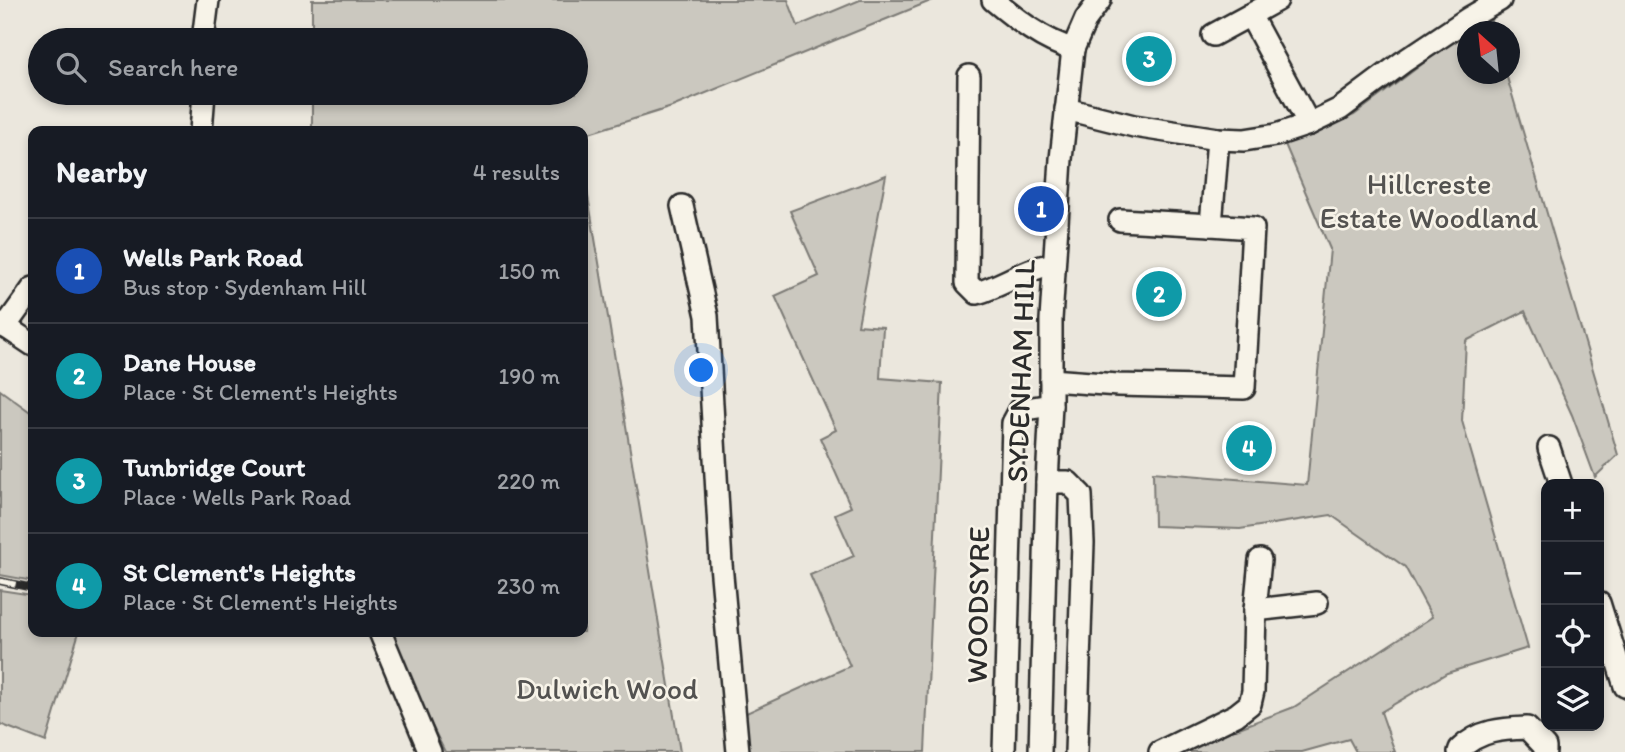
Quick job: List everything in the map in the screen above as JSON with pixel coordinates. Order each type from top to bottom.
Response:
[{"type":"street","points":[[204,28],[208,0]]},
{"type":"street","points":[[993,0],[1032,30],[1073,49]]},
{"type":"street","name":"SYDENHAM HILL","points":[[1040,752],[1051,405],[1051,320],[1066,109],[1073,49],[1086,19],[1100,0]]},
{"type":"street","points":[[1213,35],[1277,0]]},
{"type":"street","points":[[1066,109],[1135,126],[1218,139],[1244,140],[1276,135],[1309,124],[1340,109],[1414,55],[1500,0]]},
{"type":"street","points":[[1250,15],[1309,124]]},
{"type":"street","points":[[969,76],[967,283],[977,293],[1033,268],[1054,264]]},
{"type":"street","points":[[201,126],[203,105]]},
{"type":"street","points":[[1211,225],[1218,139]]},
{"type":"street","points":[[682,206],[707,316],[721,564],[738,752]]},
{"type":"street","points":[[1051,380],[1118,385],[1244,388],[1253,228],[1120,220]]},
{"type":"street","points":[[28,294],[2,325],[28,342]]},
{"type":"street","name":"WOODSYRE","points":[[1004,752],[1013,423],[1020,410],[1051,405]]},
{"type":"street","points":[[1549,448],[1559,479]]},
{"type":"street","points":[[1047,482],[1068,482],[1081,495],[1083,544],[1076,752]]},
{"type":"street","points":[[1160,752],[1236,715],[1250,704],[1253,691],[1255,610],[1261,560]]},
{"type":"street","points":[[1255,610],[1317,603]]},
{"type":"street","points":[[1600,605],[1625,686]]},
{"type":"street","points":[[382,637],[430,752]]},
{"type":"street","points":[[1459,752],[1471,738],[1496,729],[1527,728],[1545,747],[1545,752]]},
{"type":"green space","points":[[312,0],[788,0],[798,26],[860,0],[933,0],[672,107],[588,133],[588,126],[312,126],[312,105],[588,105],[588,28],[312,28]]},
{"type":"green space","name":"Hillcreste Estate Woodland","points":[[1489,14],[1491,21],[1480,21]]},
{"type":"green space","name":"Hillcreste Estate Woodland","points":[[1457,38],[1457,84],[1509,84],[1618,455],[1595,477],[1572,415],[1525,311],[1466,341],[1462,421],[1528,648],[1447,673],[1381,712],[1395,752],[1356,752],[1349,739],[1302,752],[1176,752],[1294,707],[1432,617],[1405,567],[1331,515],[1240,529],[1154,526],[1153,472],[1307,485],[1330,249],[1284,142],[1354,115]]},
{"type":"green space","points":[[886,175],[858,325],[883,327],[880,378],[942,383],[925,752],[751,752],[747,745],[744,714],[850,666],[810,575],[854,556],[835,514],[851,507],[820,438],[836,430],[775,296],[819,276],[790,211]]},
{"type":"green space","name":"Dulwich Wood","points":[[588,196],[680,752],[445,752],[388,637],[588,637]]},
{"type":"green space","points":[[0,390],[28,410],[28,580],[0,575]]},
{"type":"green space","points":[[0,590],[28,594],[28,637],[78,637],[46,742],[0,724]]},
{"type":"railway","points":[[0,581],[28,587]]},
{"type":"place","name":"Tunbridge Court","points":[[1149,59]]},
{"type":"place","name":"Wells Park Road","points":[[1041,209]]},
{"type":"place","name":"Dane House","points":[[1159,294]]},
{"type":"place","name":"St Clement's Heights","points":[[1249,448]]}]
